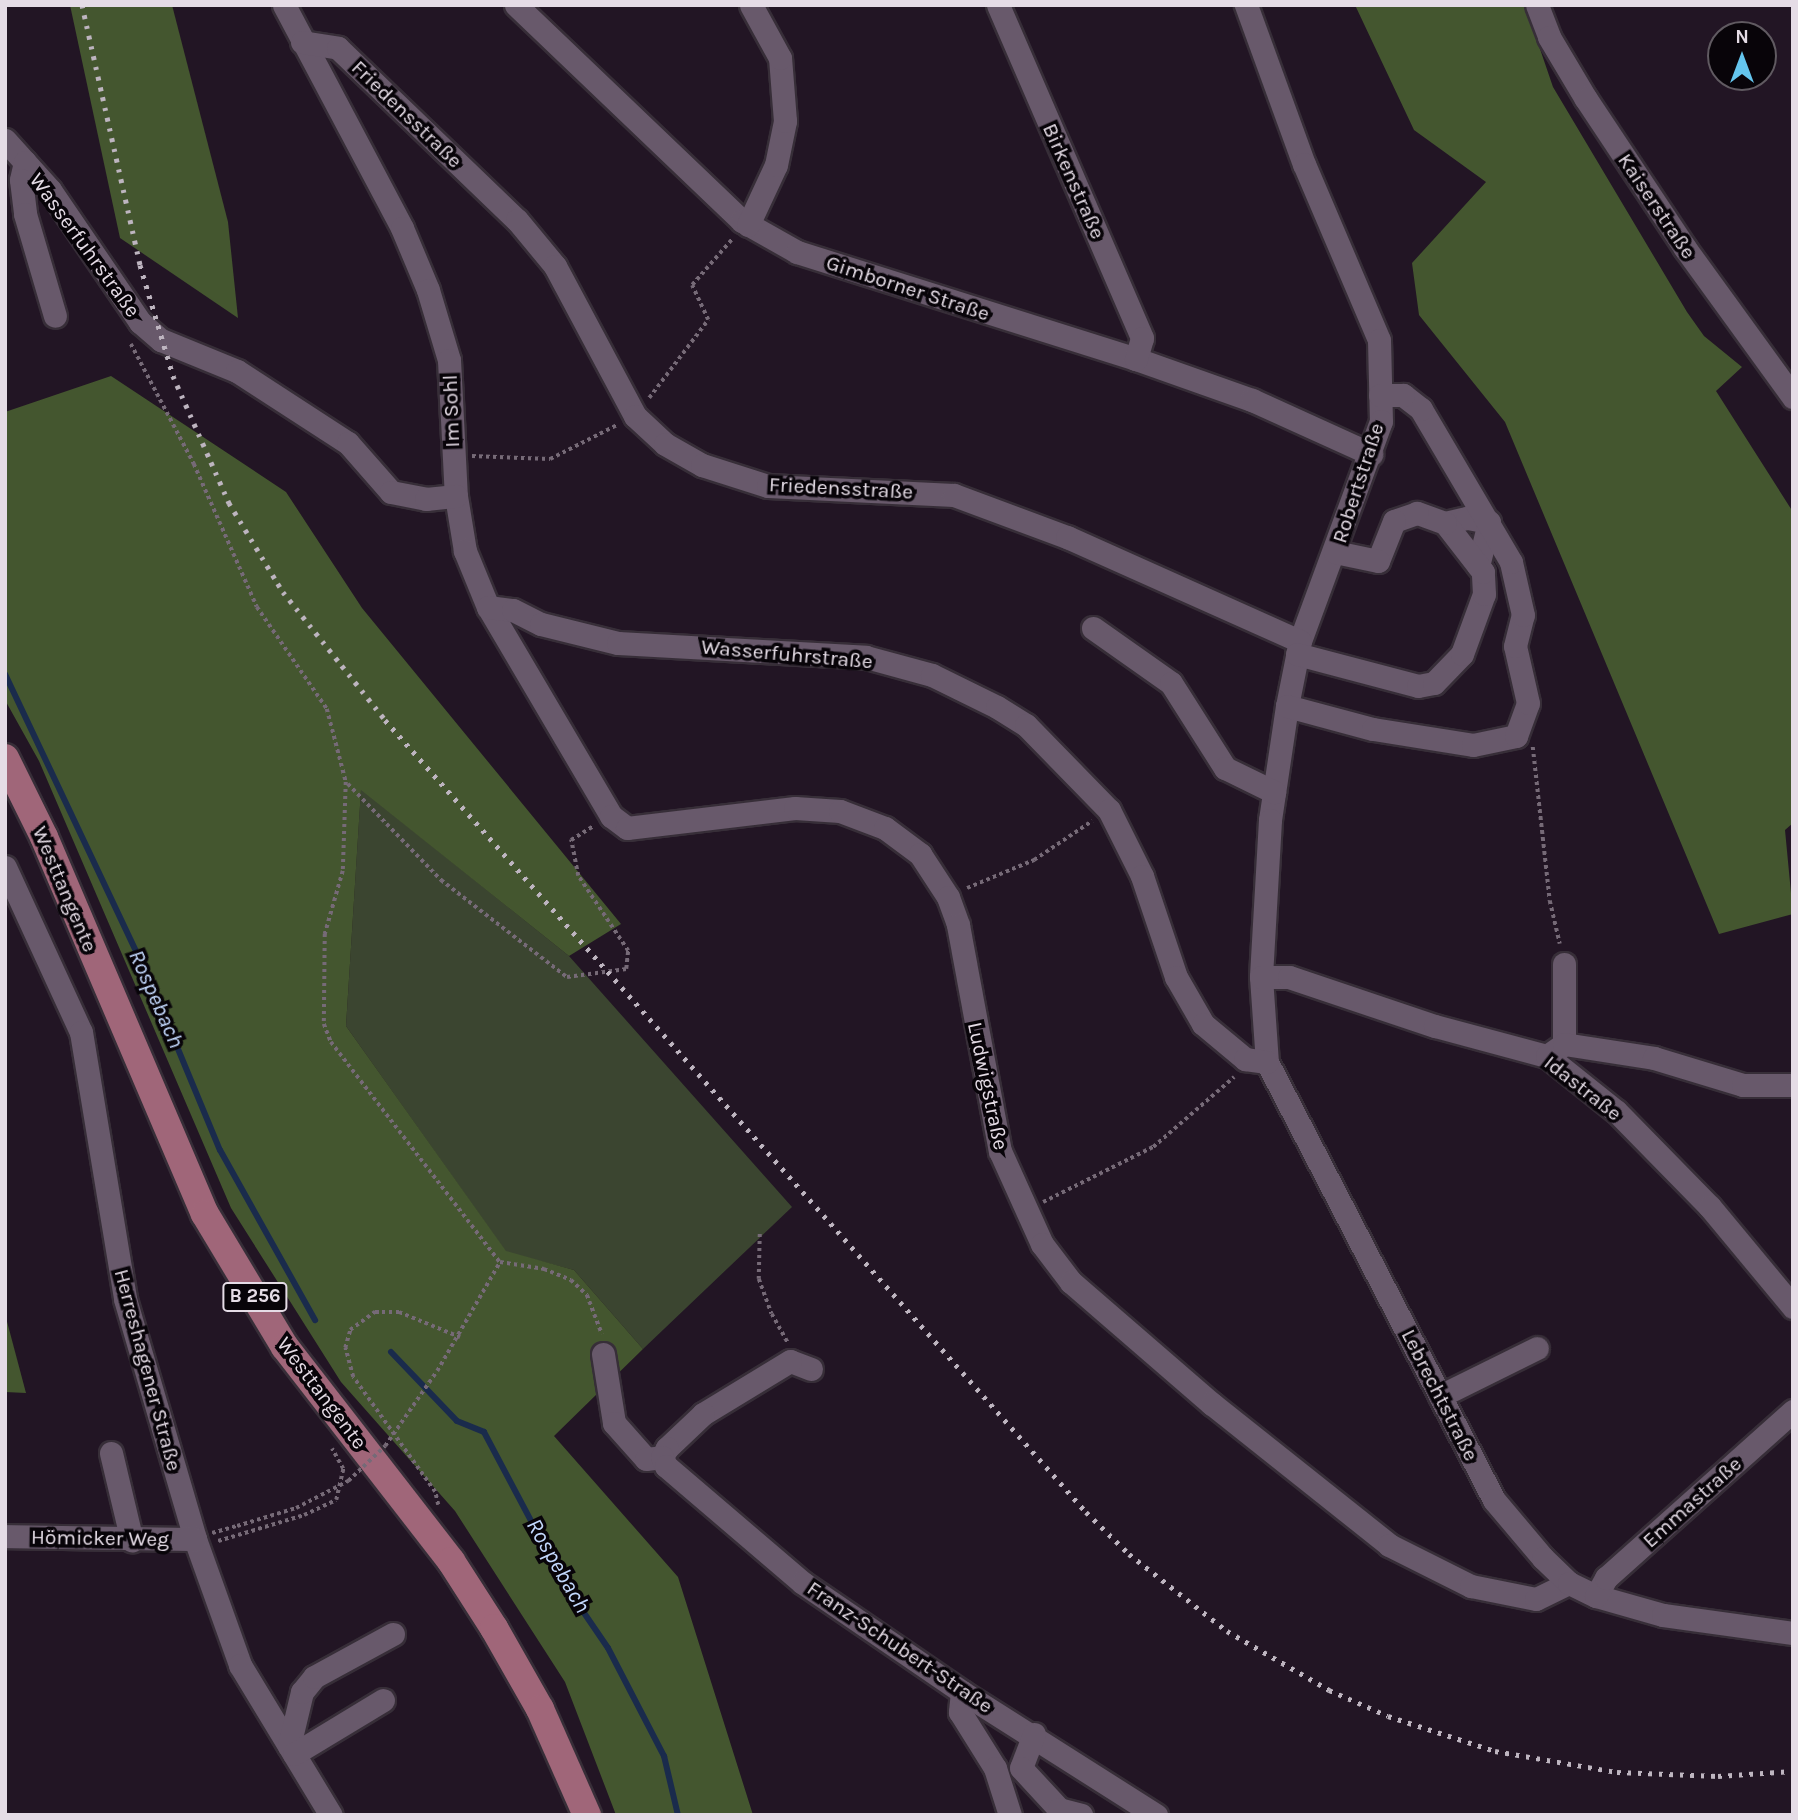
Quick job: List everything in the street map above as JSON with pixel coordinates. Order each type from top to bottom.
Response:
[{"type":"main road","name":"Westtangente","points":[[5,758],[44,837],[205,1214],[285,1347],[450,1561],[494,1628],[540,1709],[587,1815]]},
{"type":"street","name":"Im Sohl","points":[[284,5],[402,228],[428,290],[449,360],[456,496],[465,551],[488,607],[611,816]]},
{"type":"street","name":"Gimborner Straße","points":[[516,5],[745,223],[797,252],[1136,359],[1252,400],[1371,454]]},
{"type":"street","points":[[745,223],[776,165],[785,121],[780,58],[751,5]]},
{"type":"street","name":"Birkenstraße","points":[[998,5],[1142,338],[1136,359]]},
{"type":"street","name":"Robertstraße","points":[[1246,5],[1304,164],[1379,340],[1381,421],[1298,647],[1274,792],[1261,977]]},
{"type":"street","name":"Kaiserstraße","points":[[1537,5],[1549,37],[1586,99],[1685,248],[1793,397]]},
{"type":"street","name":"Friedensstraße","points":[[302,42],[338,48],[517,220],[555,265],[635,416],[665,444],[702,465],[768,486],[954,495],[1068,537],[1298,647],[1418,686],[1434,683],[1462,654],[1484,594],[1478,566]]},
{"type":"street","name":"Wasserfuhrstraße","points":[[5,139],[50,190],[140,322],[162,340],[237,371],[348,443],[391,492],[426,499],[456,496]]},
{"type":"street","points":[[25,162],[21,180],[25,214],[55,316]]},
{"type":"street","points":[[1287,706],[1373,729],[1473,745],[1516,736],[1528,704],[1515,646],[1523,615],[1511,562],[1421,409],[1402,395],[1380,395]]},
{"type":"street","points":[[1335,552],[1378,561],[1394,521],[1417,513],[1445,523],[1467,518],[1489,522]]},
{"type":"street","points":[[1478,566],[1489,522]]},
{"type":"street","points":[[1445,523],[1478,566]]},
{"type":"street","name":"Wasserfuhrstraße","points":[[488,607],[513,610],[541,624],[618,643],[866,657],[932,675],[1026,725],[1109,810],[1142,876],[1176,977],[1203,1024],[1256,1061]]},
{"type":"street","points":[[1093,628],[1171,683],[1225,768],[1274,792]]},
{"type":"street","name":"Ludwigstraße","points":[[611,816],[627,828],[795,807],[840,811],[885,828],[920,854],[948,897],[958,925],[1000,1151],[1042,1244],[1071,1282],[1108,1318],[1389,1545],[1471,1586],[1536,1600],[1569,1583]]},
{"type":"street","name":"Herreshagener Straße","points":[[5,867],[81,1032],[125,1299],[240,1665],[331,1815]]},
{"type":"street","points":[[1564,964],[1555,1050],[1654,1058],[1743,1085],[1793,1085]]},
{"type":"street","name":"Idastraße","points":[[1261,977],[1289,977],[1435,1026],[1555,1050],[1710,1207],[1793,1307]]},
{"type":"street","name":"Lebrechtstraße","points":[[1261,977],[1256,1061],[1494,1500],[1569,1583],[1596,1596],[1663,1615],[1793,1633]]},
{"type":"street","points":[[1440,1396],[1536,1348]]},
{"type":"street","name":"Franz-Schubert-Straße","points":[[603,1354],[614,1423],[646,1459],[662,1457],[666,1466],[725,1520],[803,1583],[962,1692],[1034,1734],[1156,1815]]},
{"type":"street","points":[[662,1457],[703,1414],[801,1365]]},
{"type":"street","name":"Emmastraße","points":[[1596,1596],[1606,1577],[1793,1411]]},
{"type":"street","points":[[111,1454],[132,1541]]},
{"type":"street","name":"Hömicker Weg","points":[[5,1536],[203,1541]]},
{"type":"street","points":[[291,1750],[302,1692],[314,1677],[393,1634]]},
{"type":"street","points":[[962,1692],[960,1712],[995,1768],[1010,1815]]},
{"type":"street","points":[[291,1750],[383,1700]]},
{"type":"street","points":[[1034,1734],[1021,1768],[1059,1809],[1082,1815]]},
{"type":"path","points":[[453,456],[550,459],[635,416],[708,320],[692,285],[730,244],[745,223]]},
{"type":"path","points":[[140,322],[130,337],[139,366],[194,464],[257,607],[327,709],[346,782],[343,871],[325,934],[324,1024],[331,1042],[500,1262],[544,1269],[571,1280],[587,1295],[601,1326],[603,1354]]},
{"type":"path","points":[[1533,743],[1550,901],[1564,964]]},
{"type":"path","points":[[346,782],[441,880],[567,977],[626,969],[628,951],[578,876],[571,840],[611,816]]},
{"type":"path","points":[[964,890],[1034,860],[1109,810]]},
{"type":"path","points":[[1025,1210],[1153,1147],[1256,1061]]},
{"type":"path","points":[[760,1234],[760,1279],[772,1314],[801,1365]]},
{"type":"path","points":[[237,1526],[296,1508],[348,1481],[385,1446],[460,1336],[500,1262]]},
{"type":"path","points":[[440,1510],[435,1492],[353,1377],[345,1348],[350,1330],[375,1312],[399,1312],[460,1336]]},
{"type":"path","points":[[203,1541],[327,1507],[336,1500],[343,1469],[330,1445]]},
{"type":"green space","points":[[70,5],[172,5],[228,222],[238,318],[120,238]]},
{"type":"green space","points":[[1355,5],[1525,5],[1553,87],[1687,312],[1704,336],[1742,367],[1716,391],[1793,512],[1793,823],[1785,830],[1793,914],[1719,934],[1505,422],[1419,315],[1412,263],[1486,182],[1414,130]]},
{"type":"green space","points":[[111,376],[286,492],[362,608],[621,924],[569,956],[361,790],[346,1026],[506,1251],[574,1270],[643,1349],[554,1436],[678,1577],[753,1815],[616,1815],[565,1682],[455,1511],[341,1382],[231,1208],[39,761],[5,700],[5,412]]},
{"type":"green space","points":[[361,789],[569,956],[792,1207],[643,1349],[574,1270],[506,1252],[346,1026]]},
{"type":"green space","points":[[5,1314],[26,1393],[5,1392]]},
{"type":"waterway","name":"Rospebach","points":[[5,674],[149,979],[220,1150],[315,1320]]},
{"type":"waterway","name":"Rospebach","points":[[391,1352],[457,1421],[484,1432],[565,1585],[608,1648],[664,1756],[678,1815]]},
{"type":"railway","points":[[82,5],[140,265],[173,376],[229,503],[283,592],[385,720],[1086,1512],[1129,1554],[1227,1631],[1329,1690],[1388,1716],[1495,1751],[1617,1772],[1718,1776],[1793,1771]]}]
